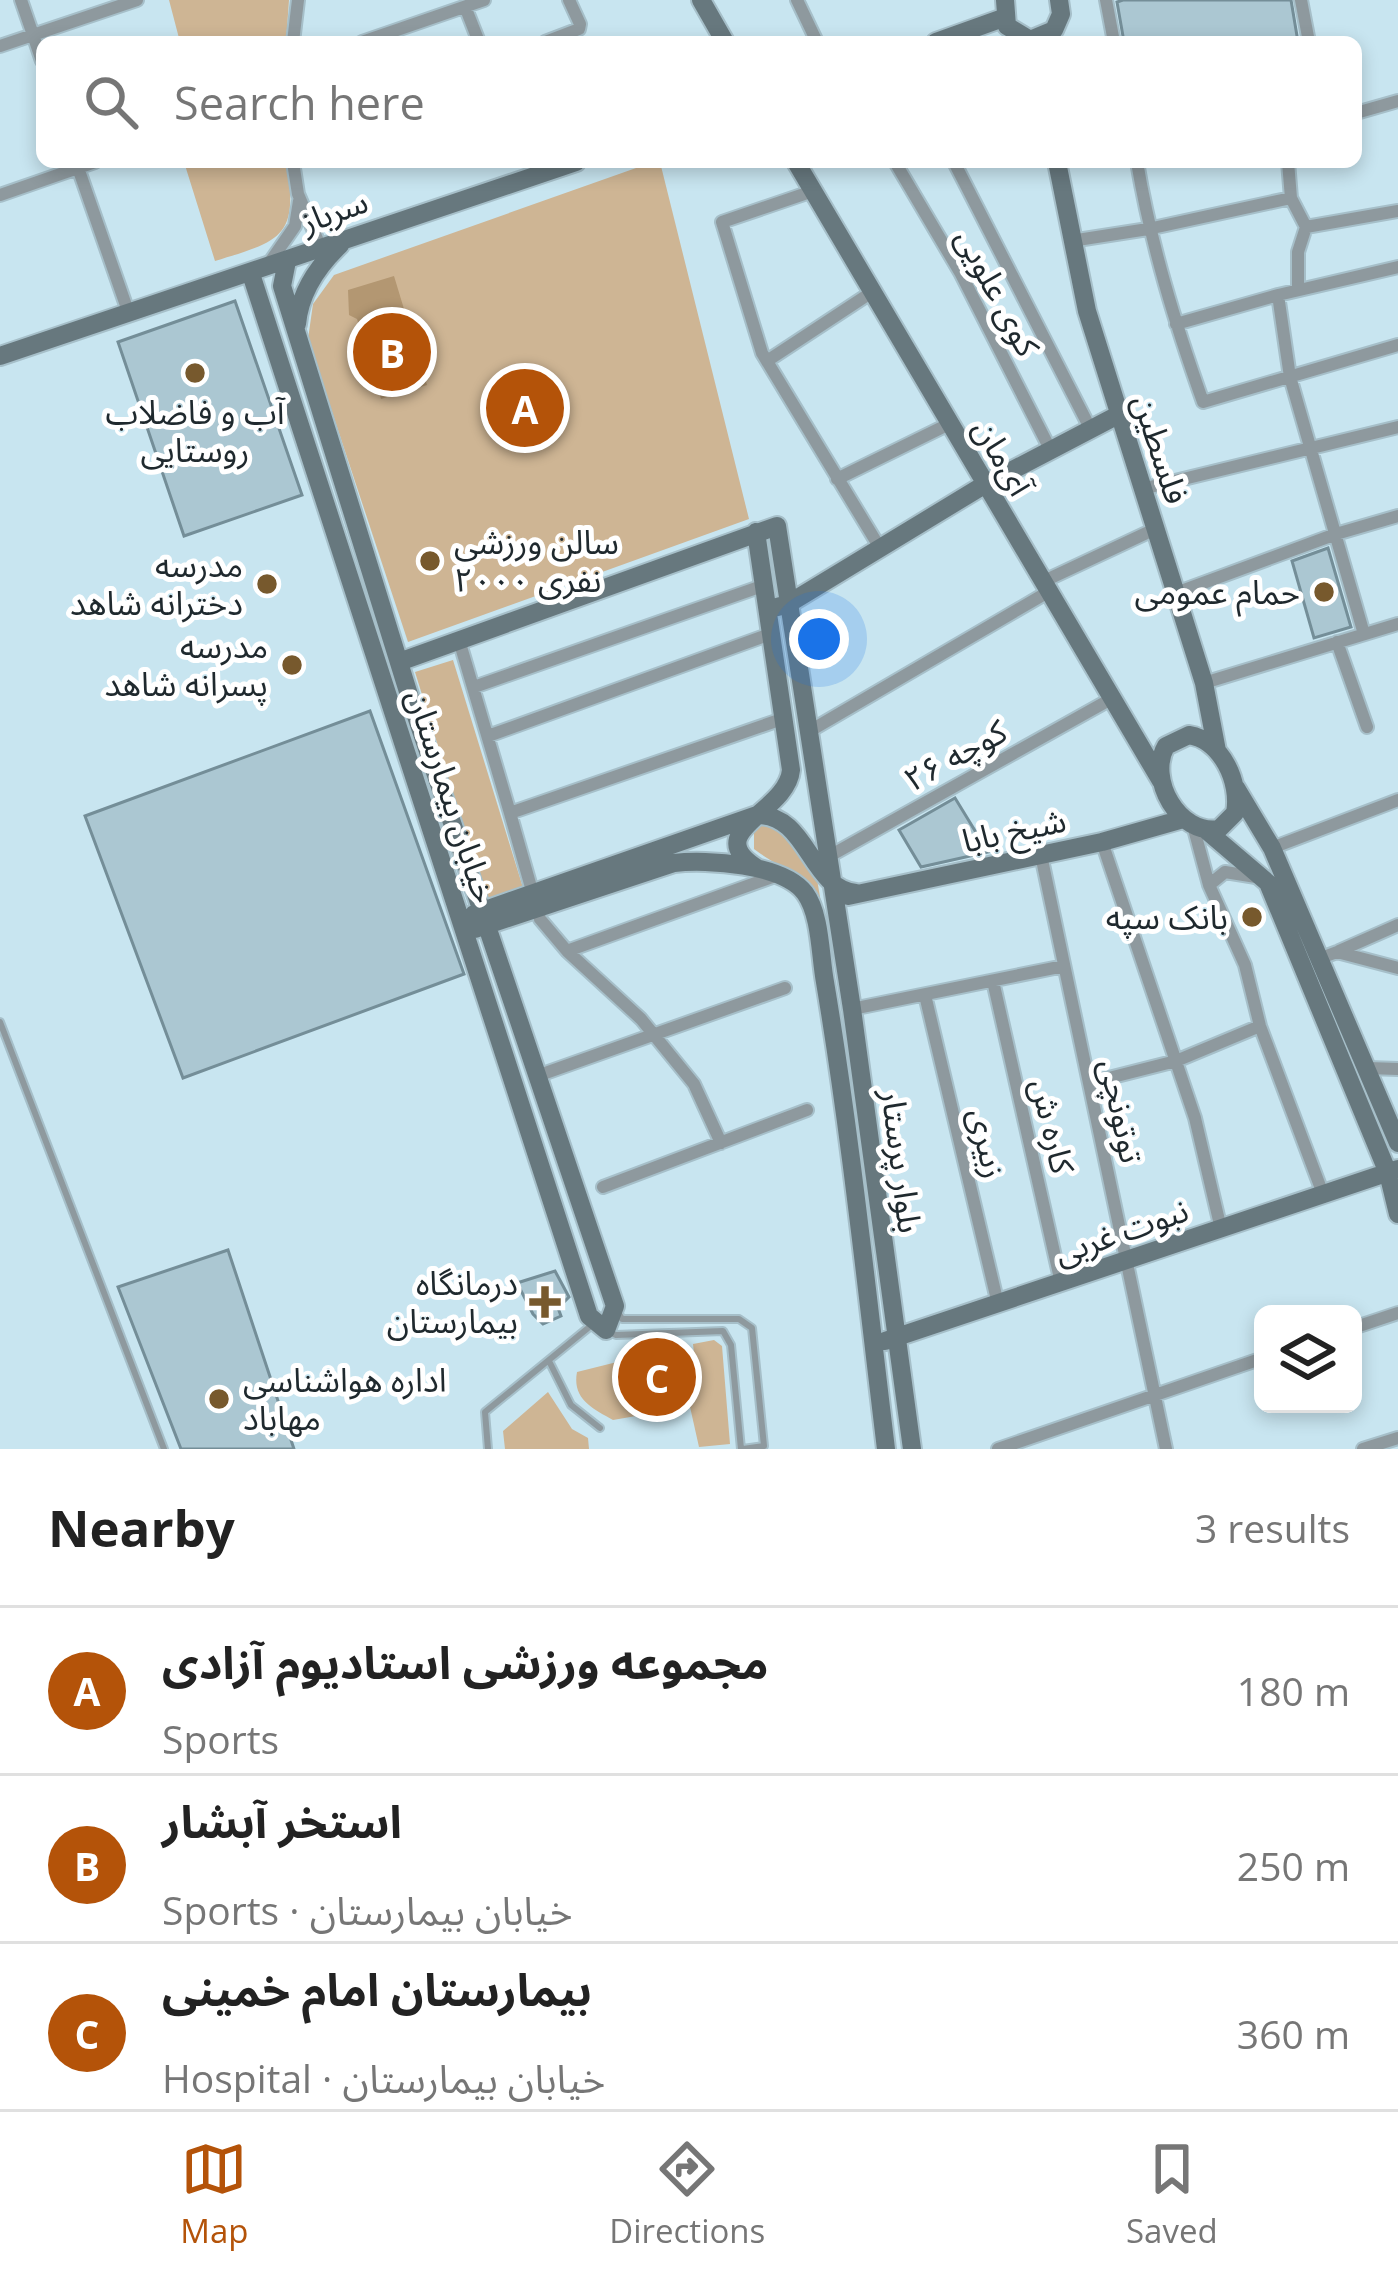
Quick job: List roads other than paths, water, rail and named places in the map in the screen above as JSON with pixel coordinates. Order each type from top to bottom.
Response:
[{"type":"street","points":[[21,0],[36,44]]},
{"type":"street","points":[[0,46],[137,0]]},
{"type":"street","points":[[294,36],[298,0]]},
{"type":"street","points":[[381,36],[484,0]]},
{"type":"street","points":[[561,36],[579,29],[569,0]]},
{"type":"street","points":[[701,0],[722,36]]},
{"type":"street","points":[[797,0],[814,36]]},
{"type":"street","points":[[1106,0],[1113,36]]},
{"type":"street","points":[[1301,0],[1308,36]]},
{"type":"street","points":[[1045,36],[1054,30],[1066,2]]},
{"type":"street","points":[[466,9],[477,36]]},
{"type":"street","points":[[951,36],[1004,14]]},
{"type":"street","points":[[962,36],[1004,14]]},
{"type":"street","points":[[1362,111],[1398,101]]},
{"type":"street","points":[[0,195],[69,168]]},
{"type":"street","points":[[78,168],[129,314]]},
{"type":"street","points":[[294,168],[298,194],[320,248]]},
{"type":"street","name":"آی‌مان","points":[[800,168],[1161,781]]},
{"type":"street","name":"کوی علویی","points":[[899,168],[961,274],[1050,449]]},
{"type":"street","points":[[957,168],[1090,428]]},
{"type":"street","name":"فلسطین","points":[[1058,168],[1087,311],[1204,683],[1217,751]]},
{"type":"street","points":[[1138,168],[1148,229],[1203,402],[1398,345]]},
{"type":"street","points":[[1288,168],[1291,198],[1306,227],[1298,251],[1298,290]]},
{"type":"street","name":"سرباز","points":[[0,356],[258,272],[526,169]]},
{"type":"street","points":[[813,191],[722,222],[767,361],[880,548]]},
{"type":"street","points":[[258,272],[295,226],[298,194]]},
{"type":"street","points":[[1071,241],[1291,198]]},
{"type":"street","points":[[1306,227],[1398,211]]},
{"type":"street","points":[[296,335],[300,302],[309,284],[348,237]]},
{"type":"street","points":[[287,261],[282,286],[296,335],[399,662],[615,1306],[601,1326]]},
{"type":"street","points":[[1176,324],[1398,267]]},
{"type":"street","name":"خیابان بیمارستان","points":[[258,272],[333,530],[564,1240],[589,1316],[601,1326]]},
{"type":"street","points":[[767,361],[872,292]]},
{"type":"street","points":[[1278,295],[1290,376],[1364,634]]},
{"type":"street","points":[[779,607],[984,485],[1118,415]]},
{"type":"street","points":[[837,479],[949,424]]},
{"type":"street","points":[[1142,489],[1398,427]]},
{"type":"street","points":[[1176,593],[1398,516]]},
{"type":"street","points":[[333,530],[356,523]]},
{"type":"street","points":[[399,662],[777,526],[779,607],[773,633],[790,783],[743,826],[738,843],[746,860],[803,890],[814,918],[886,1449]]},
{"type":"street","points":[[808,732],[1045,587],[1155,530]]},
{"type":"street","points":[[756,532],[766,584],[779,607]]},
{"type":"street","points":[[474,687],[766,584]]},
{"type":"street","name":"بلوار پرستار","points":[[779,607],[808,732],[852,1010],[912,1449]]},
{"type":"street","points":[[1204,683],[1397,628]]},
{"type":"street","points":[[488,736],[773,633]]},
{"type":"street","points":[[459,640],[534,900],[549,933],[641,1018],[694,1084],[721,1143]]},
{"type":"street","points":[[1337,642],[1366,727]]},
{"type":"street","name":"کوچه ۲۶","points":[[826,858],[1111,699]]},
{"type":"street","points":[[510,813],[785,718]]},
{"type":"street","points":[[1398,1144],[1329,955],[1272,848],[1217,751],[1199,736],[1176,739],[1161,755],[1161,781],[1195,826],[1268,883],[1393,1171],[1398,1214]]},
{"type":"street","points":[[1195,826],[1229,822],[1235,813],[1236,788]]},
{"type":"street","points":[[1272,848],[1398,800]]},
{"type":"street","points":[[462,925],[757,815],[776,818],[790,828],[830,881],[842,892],[856,893]]},
{"type":"street","points":[[1195,826],[1209,885],[1245,965],[1260,1026],[1323,1194]]},
{"type":"street","name":"شیخ بابا","points":[[856,893],[1195,826]]},
{"type":"street","points":[[707,832],[722,845],[709,862]]},
{"type":"street","points":[[1102,842],[1196,1118],[1221,1229]]},
{"type":"street","name":"توتونچی","points":[[1041,855],[1166,1449]]},
{"type":"street","points":[[534,900],[656,868],[709,862],[769,873]]},
{"type":"street","points":[[1209,885],[1225,872],[1268,883]]},
{"type":"street","points":[[567,952],[769,873]]},
{"type":"street","points":[[836,920],[840,904],[856,893]]},
{"type":"street","points":[[1329,955],[1398,925]]},
{"type":"street","points":[[1329,955],[1398,968]]},
{"type":"street","points":[[852,1010],[1064,967]]},
{"type":"street","name":"کاره ش","points":[[993,981],[1061,1283]]},
{"type":"street","points":[[537,1076],[785,988]]},
{"type":"street","name":"زبیری","points":[[925,995],[998,1304]]},
{"type":"street","points":[[1088,1083],[1176,1061],[1260,1026]]},
{"type":"street","points":[[1368,1069],[1398,1069]]},
{"type":"street","points":[[603,1187],[807,1110]]},
{"type":"street","name":"نبوت غربی","points":[[873,1345],[1393,1171]]},
{"type":"street","points":[[564,1240],[590,1232]]},
{"type":"street","points":[[1362,1325],[1398,1313]]},
{"type":"street","points":[[998,1449],[1254,1361]]},
{"type":"street","points":[[1363,1449],[1398,1438]]},
{"type":"lane","points":[[0,1022],[164,1449]]},
{"type":"lane","points":[[488,1449],[484,1412],[601,1326],[616,1335],[723,1331],[731,1345],[742,1449],[764,1447],[752,1328],[739,1319],[622,1319],[615,1306]]},
{"type":"lane","points":[[550,1363],[571,1405],[600,1428]]},
{"type":"place","name":"استخر آبشار","points":[[392,352]]},
{"type":"place","name":"آب و فاضلاب روستایی","points":[[195,373]]},
{"type":"place","name":"مجموعه ورزشی استادیوم آزادی","points":[[525,408]]},
{"type":"place","name":"سالن ورزشی ۲۰۰۰ نفری","points":[[430,561]]},
{"type":"place","name":"مدرسه دخترانه شاهد","points":[[267,584]]},
{"type":"place","name":"حمام عمومی","points":[[1324,592]]},
{"type":"place","name":"مدرسه پسرانه شاهد","points":[[292,665]]},
{"type":"place","name":"بانک سپه","points":[[1252,917]]},
{"type":"place","name":"درمانگاه بیمارستان","points":[[545,1302]]},
{"type":"place","name":"بیمارستان امام خمینی","points":[[657,1377]]},
{"type":"place","name":"اداره هواشناسی مهاباد","points":[[219,1399]]}]
